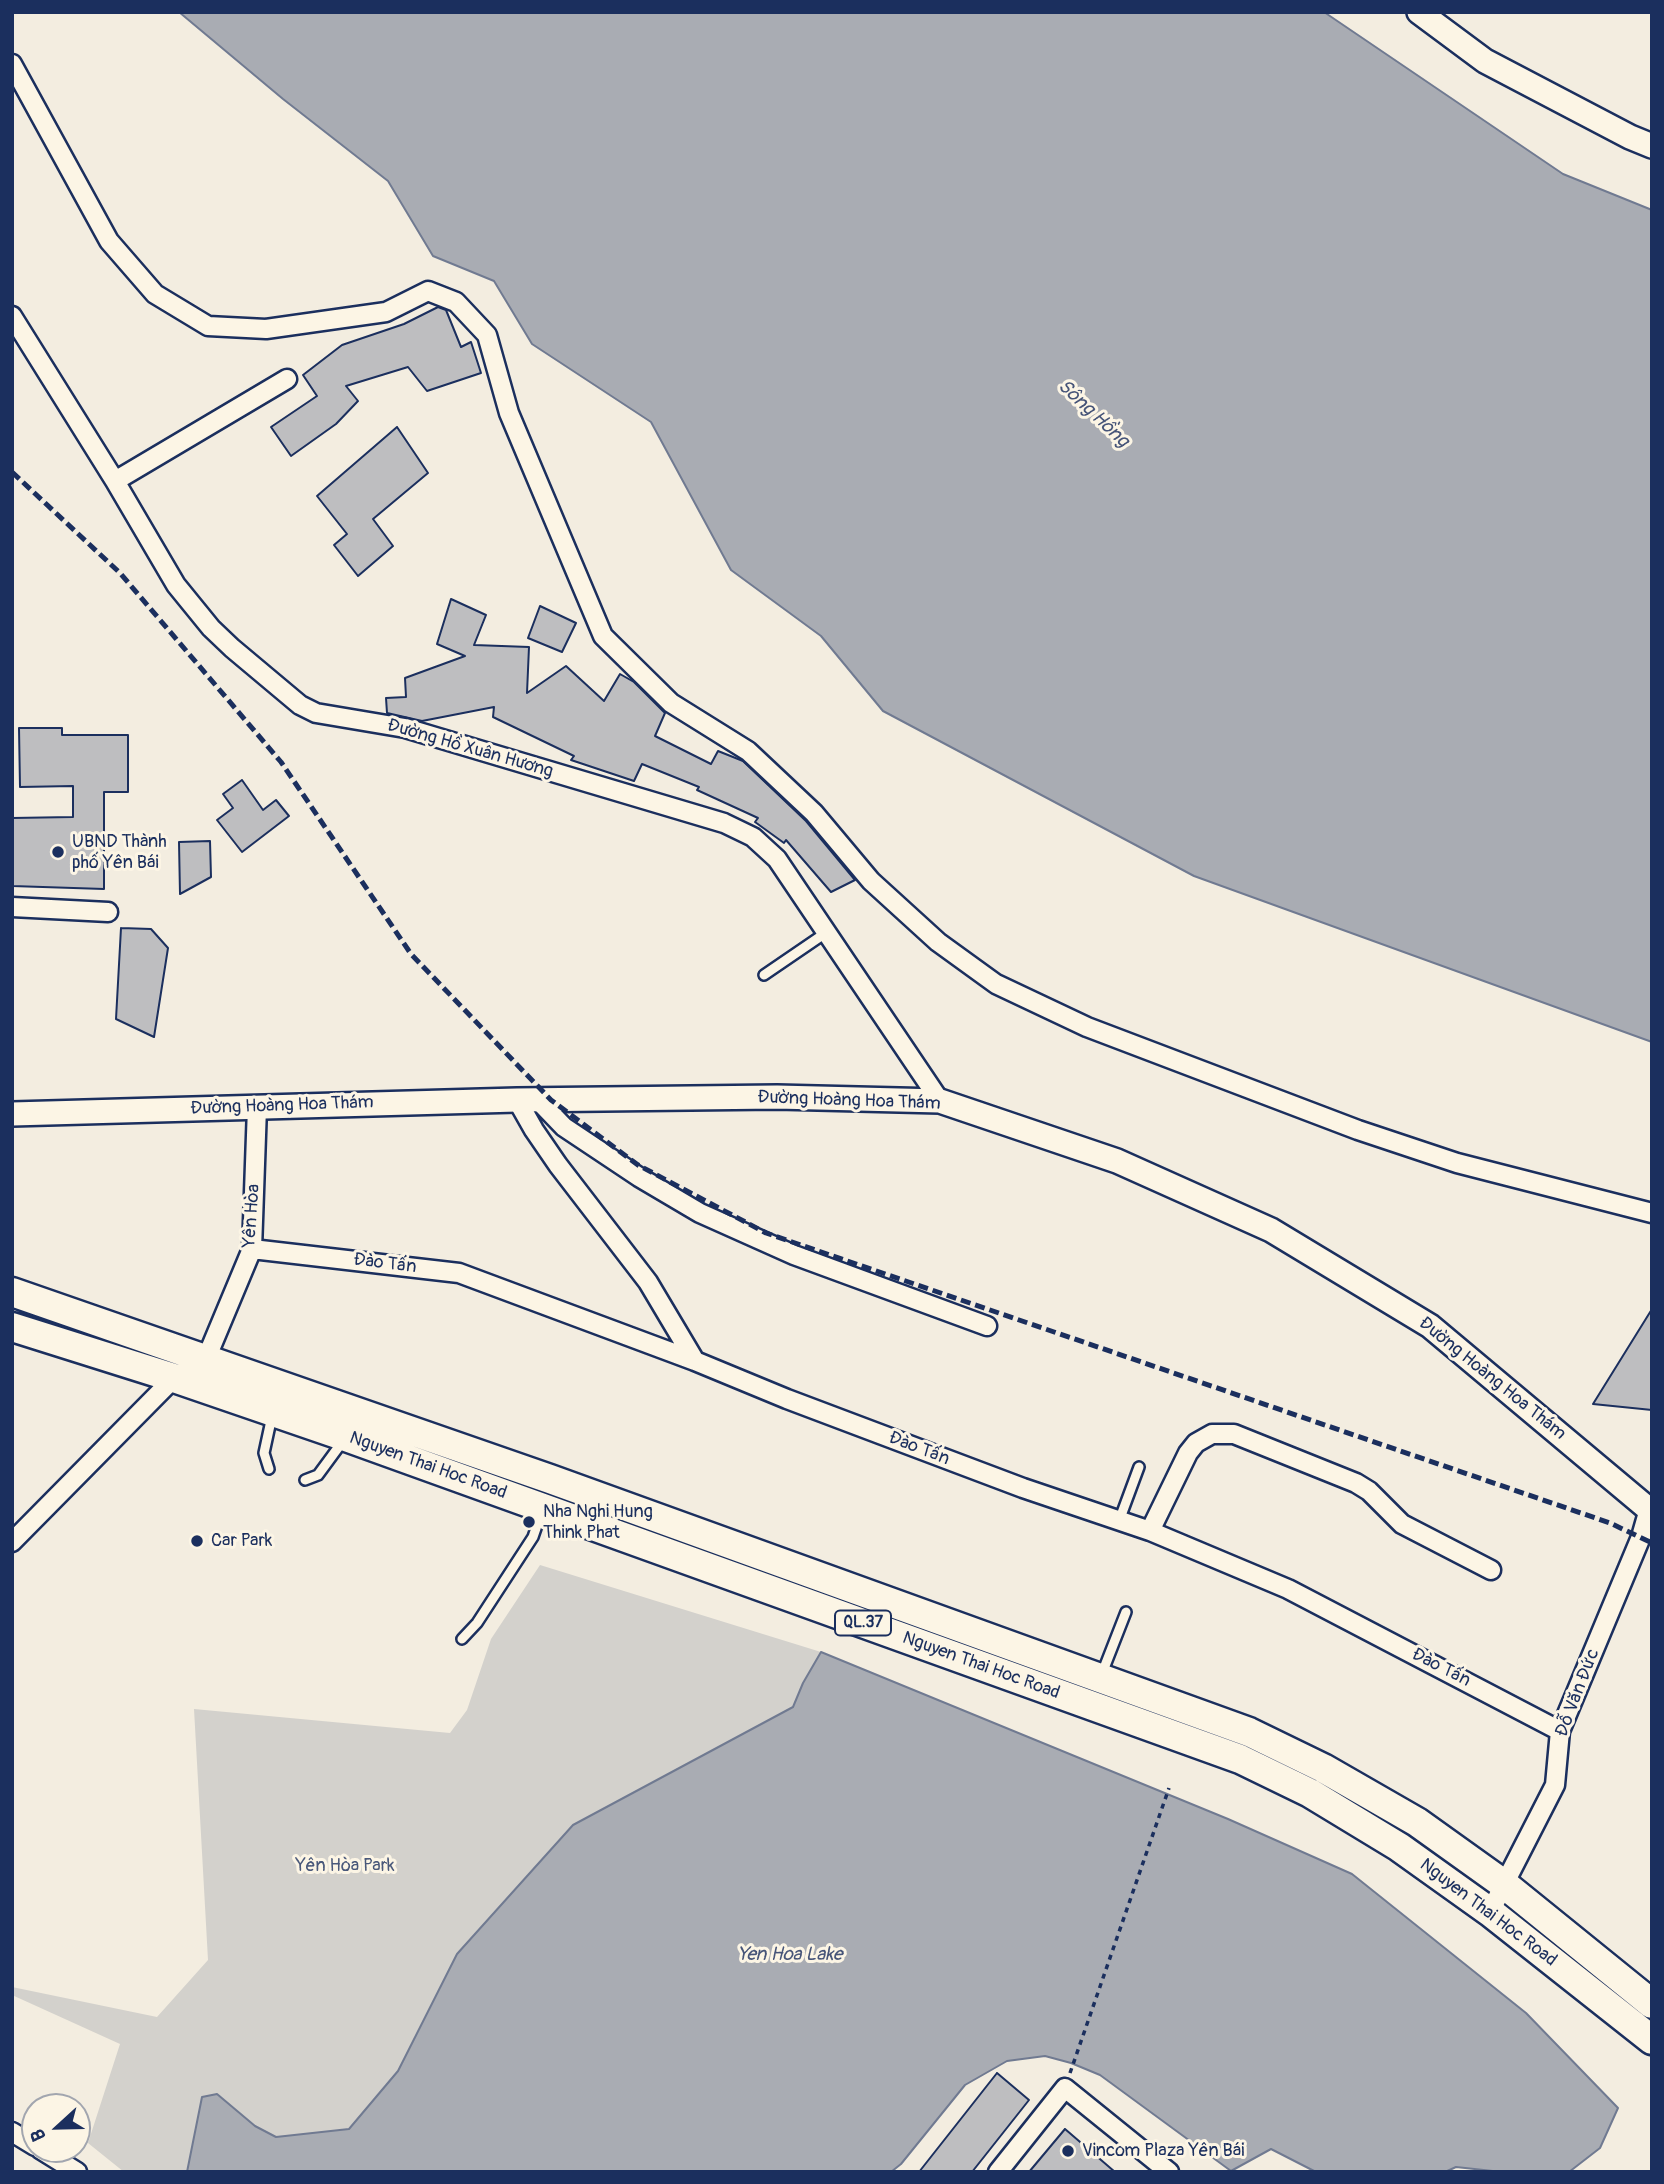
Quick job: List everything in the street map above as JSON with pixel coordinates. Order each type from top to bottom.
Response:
[{"type":"main road","name":"Nguyen Thai Hoc Road","points":[[12,1292],[206,1359],[546,1493],[1240,1759],[1310,1793],[1399,1847],[1490,1912],[1652,2040]]},
{"type":"main road","name":"Nguyen Thai Hoc Road","points":[[12,1327],[174,1378],[346,1437],[546,1493],[1101,1677],[1249,1732],[1323,1768],[1417,1822],[1505,1885],[1652,2004]]},
{"type":"street","points":[[1419,12],[1485,61],[1652,146]]},
{"type":"street","points":[[12,64],[109,241],[155,294],[208,326],[266,329],[386,312],[428,291],[456,302],[487,335],[509,413],[603,636],[671,703],[748,751],[814,813],[871,881],[938,943],[996,984],[1087,1027],[1358,1130],[1457,1163],[1652,1213]]},
{"type":"street","name":"Đường Hồ Xuân Hương","points":[[12,316],[115,481],[155,553],[192,606],[232,648],[300,705],[326,715],[405,728],[739,829],[765,846],[778,859],[940,1101]]},
{"type":"street","points":[[115,481],[287,379]]},
{"type":"street","points":[[12,907],[108,912]]},
{"type":"street","name":"Đường Hoàng Hoa Thám","points":[[12,1114],[528,1100],[777,1097],[940,1101],[1117,1161],[1271,1230],[1430,1325],[1650,1510]]},
{"type":"street","points":[[528,1100],[639,1177],[700,1213],[794,1255],[987,1326]]},
{"type":"street","points":[[528,1100],[534,1130],[648,1282],[695,1361]]},
{"type":"street","name":"Yên Hòa","points":[[206,1359],[252,1249],[257,1107]]},
{"type":"street","name":"Đào Tấn","points":[[252,1249],[459,1273],[1023,1488],[1150,1531],[1288,1589],[1560,1731]]},
{"type":"street","points":[[12,1542],[174,1378]]},
{"type":"street","points":[[1150,1531],[1188,1453],[1196,1443],[1212,1434],[1234,1433],[1356,1483],[1369,1491],[1402,1524],[1490,1570]]},
{"type":"street","name":"Đỗ Văn Đức","points":[[1490,1912],[1555,1785],[1560,1731],[1650,1510]]},
{"type":"street","points":[[998,2172],[1065,2088],[1169,2172]]},
{"type":"lane","points":[[764,975],[827,932]]},
{"type":"lane","points":[[269,1469],[264,1453],[272,1413]]},
{"type":"lane","points":[[305,1480],[318,1475],[346,1437]]},
{"type":"lane","points":[[1119,1521],[1139,1467]]},
{"type":"lane","points":[[462,1639],[477,1623],[533,1537],[546,1493]]},
{"type":"lane","points":[[1101,1677],[1126,1612]]},
{"type":"path","points":[[1065,2088],[1168,1788]]},
{"type":"green space","name":"Yên Hòa Park","points":[[540,1565],[821,1652],[793,1707],[573,1825],[457,1954],[398,2071],[349,2129],[276,2137],[255,2126],[217,2094],[202,2097],[187,2172],[124,2172],[91,2145],[91,2134],[120,2044],[12,1995],[12,1987],[157,2017],[208,1960],[194,1709],[450,1733],[467,1710],[491,1639]]},
{"type":"water","name":"Sông Hồng","points":[[179,12],[1324,12],[1563,174],[1652,210],[1652,1042],[1194,876],[883,711],[821,636],[731,570],[651,422],[532,344],[494,281],[433,256],[388,181],[283,99]]},
{"type":"water","name":"Yen Hoa Lake","points":[[821,1652],[1228,1819],[1352,1874],[1526,2013],[1618,2108],[1600,2148],[1569,2172],[1502,2172],[1456,2167],[1445,2172],[1316,2172],[1271,2149],[1231,2171],[1100,2075],[1045,2056],[1007,2061],[965,2085],[901,2164],[891,2172],[187,2172],[202,2097],[217,2094],[255,2126],[276,2137],[349,2129],[398,2071],[457,1954],[573,1825],[793,1707]]},
{"type":"building","points":[[438,307],[446,310],[461,347],[471,342],[481,373],[427,391],[408,367],[346,386],[358,401],[336,424],[291,456],[271,427],[317,396],[303,375],[342,345],[404,324]]},
{"type":"building","points":[[397,427],[428,473],[373,519],[393,546],[358,576],[334,545],[347,534],[317,496]]},
{"type":"building","points":[[451,599],[486,615],[474,645],[529,647],[527,693],[566,666],[604,701],[620,674],[634,682],[665,713],[655,736],[711,764],[718,751],[743,761],[806,821],[855,880],[831,892],[786,840],[784,843],[755,822],[758,818],[697,790],[699,787],[642,764],[634,781],[571,760],[574,756],[493,717],[494,707],[422,721],[387,713],[386,698],[406,697],[405,678],[465,656],[437,644]]},
{"type":"building","points":[[540,606],[576,623],[562,652],[528,638]]},
{"type":"building","points":[[19,728],[62,728],[62,735],[128,735],[128,792],[104,792],[104,889],[12,886],[12,818],[73,817],[73,786],[20,787]]},
{"type":"building","points":[[242,780],[263,810],[276,800],[289,816],[242,852],[217,820],[233,808],[223,794]]},
{"type":"building","points":[[210,841],[211,877],[180,894],[179,842]]},
{"type":"building","points":[[121,928],[151,929],[168,948],[154,1037],[116,1019]]},
{"type":"building","points":[[1652,1309],[1652,1410],[1593,1404]]},
{"type":"building","points":[[997,2073],[1029,2100],[972,2172],[919,2172]]},
{"type":"building","name":"Vincom Plaza Yên Bái","points":[[1065,2129],[1115,2172],[1029,2172]]},
{"type":"railway","points":[[12,472],[120,573],[281,762],[411,954],[551,1100],[638,1165],[766,1233],[1610,1523],[1652,1543]]},
{"type":"place","name":"UBND Thành phố Yên Bái","points":[[58,852]]},
{"type":"place","name":"Nha Nghi Hung Think Phat","points":[[529,1522]]},
{"type":"place","name":"Car Park","points":[[197,1541]]},
{"type":"place","name":"Vincom Plaza Yên Bái","points":[[1068,2151]]}]
